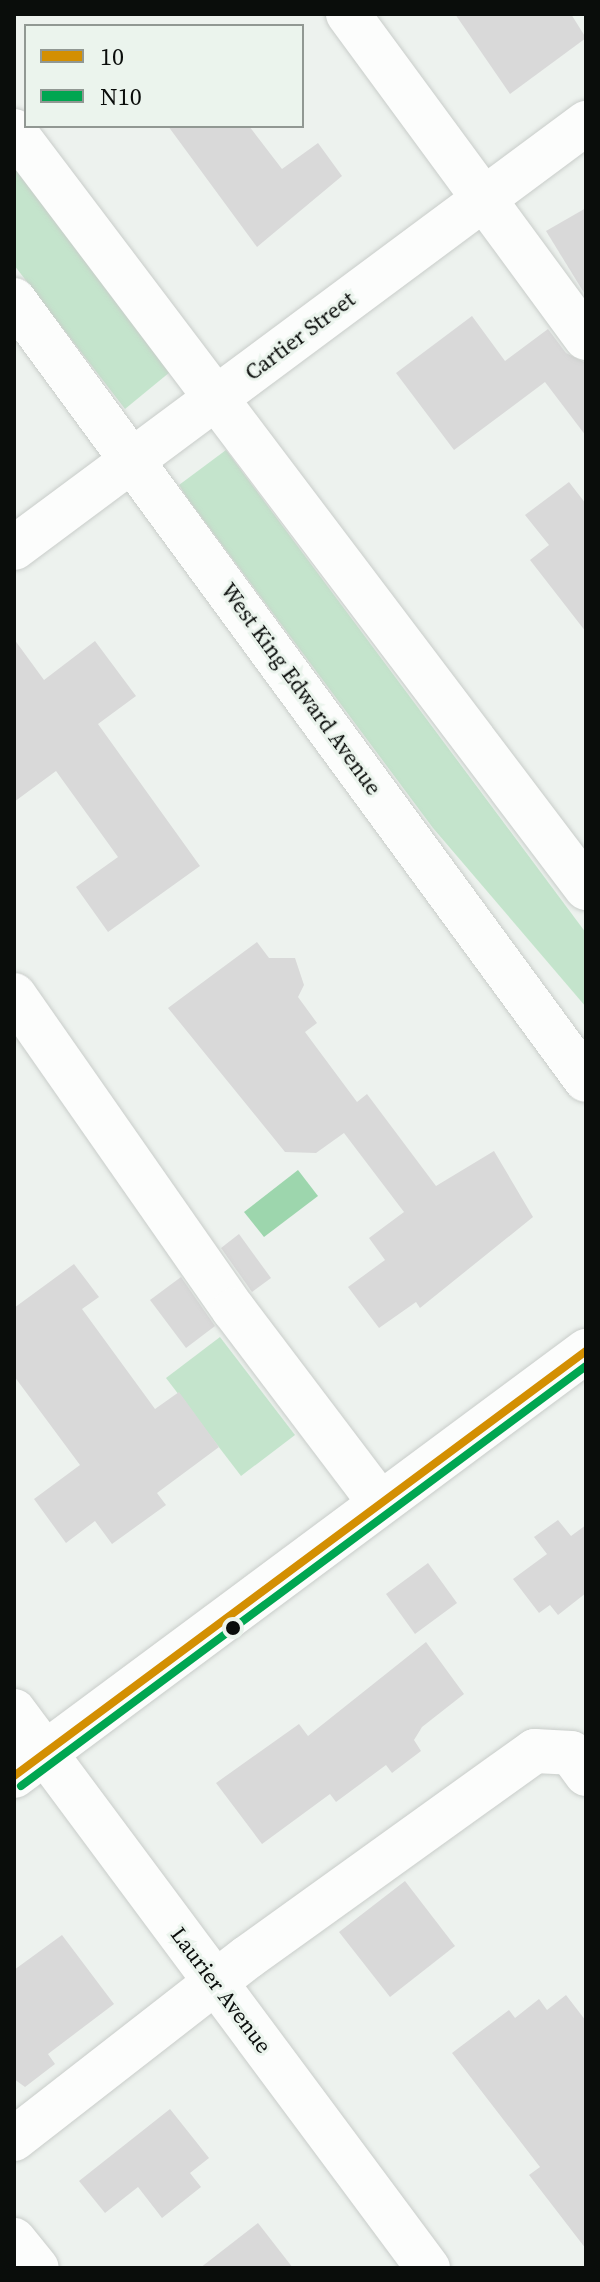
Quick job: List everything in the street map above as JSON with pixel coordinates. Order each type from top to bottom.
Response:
[{"type":"main road","points":[[348,14],[586,338]]},
{"type":"main road","name":"Cartier Street","points":[[14,548],[586,123]]},
{"type":"main road","points":[[14,131],[214,400],[586,888]]},
{"type":"main road","name":"West King Edward Avenue","points":[[14,300],[586,1080]]},
{"type":"main road","points":[[14,995],[234,1310],[380,1503]]},
{"type":"main road","points":[[30,1765],[586,1351]]},
{"type":"main road","name":"Laurier Avenue","points":[[14,1711],[30,1765],[216,1984],[428,2268]]},
{"type":"main road","points":[[14,2139],[216,1984],[535,1751],[571,1753],[586,1774]]},
{"type":"main road","points":[[14,2240],[37,2268]]},
{"type":"shaded area","points":[[14,162],[170,372],[125,409],[14,265]]},
{"type":"shaded area","points":[[226,450],[586,933],[586,1007],[433,828],[188,499],[179,485]]},
{"type":"shaded area","points":[[298,1170],[318,1196],[264,1237],[244,1212]]},
{"type":"shaded area","points":[[220,1337],[295,1435],[241,1476],[166,1378]]},
{"type":"building","points":[[455,14],[571,14],[586,38],[510,94]]},
{"type":"building","points":[[169,128],[251,128],[282,169],[318,143],[342,176],[257,247]]},
{"type":"building","points":[[586,208],[586,296],[546,231]]},
{"type":"building","points":[[472,316],[505,361],[548,329],[566,353],[586,363],[586,436],[545,382],[454,450],[396,373]]},
{"type":"building","points":[[569,482],[586,504],[586,632],[530,560],[549,545],[525,515]]},
{"type":"building","points":[[14,639],[44,680],[95,641],[136,696],[98,724],[200,866],[108,932],[76,887],[118,857],[56,771],[14,802]]},
{"type":"building","points":[[257,942],[269,958],[295,958],[304,985],[298,997],[317,1023],[305,1032],[357,1102],[367,1094],[436,1186],[494,1151],[533,1217],[420,1308],[416,1302],[379,1328],[348,1287],[385,1260],[369,1238],[404,1212],[344,1133],[316,1153],[285,1152],[168,1008]]},
{"type":"building","points":[[239,1234],[271,1278],[252,1292],[221,1248]]},
{"type":"building","points":[[74,1264],[99,1297],[82,1309],[155,1409],[179,1392],[219,1447],[157,1493],[166,1505],[112,1544],[95,1521],[66,1543],[34,1499],[80,1465],[14,1376],[14,1308]]},
{"type":"building","points":[[181,1277],[215,1326],[186,1348],[150,1300]]},
{"type":"building","points":[[558,1520],[571,1536],[586,1525],[586,1593],[558,1615],[550,1605],[539,1613],[513,1579],[547,1554],[534,1537]]},
{"type":"building","points":[[428,1563],[457,1603],[415,1634],[386,1594]]},
{"type":"building","points":[[426,1642],[464,1694],[422,1727],[414,1740],[421,1751],[392,1773],[386,1765],[336,1802],[330,1794],[262,1844],[216,1783],[299,1724],[308,1736]]},
{"type":"building","points":[[405,1881],[455,1946],[390,1997],[339,1932]]},
{"type":"building","points":[[62,1935],[114,2004],[48,2054],[55,2064],[25,2087],[14,2079],[14,1970]]},
{"type":"building","points":[[566,1995],[586,2021],[586,2249],[529,2175],[540,2167],[452,2053],[509,2010],[515,2018],[539,1999],[547,2010]]},
{"type":"building","points":[[170,2109],[209,2158],[190,2173],[201,2187],[162,2218],[138,2187],[105,2213],[79,2181]]},
{"type":"building","points":[[258,2223],[293,2268],[200,2268]]},
{"type":"transit line","name":"10","points":[[14,1776],[586,1351]]},
{"type":"transit line","name":"N10","points":[[21,1786],[586,1366]]}]
